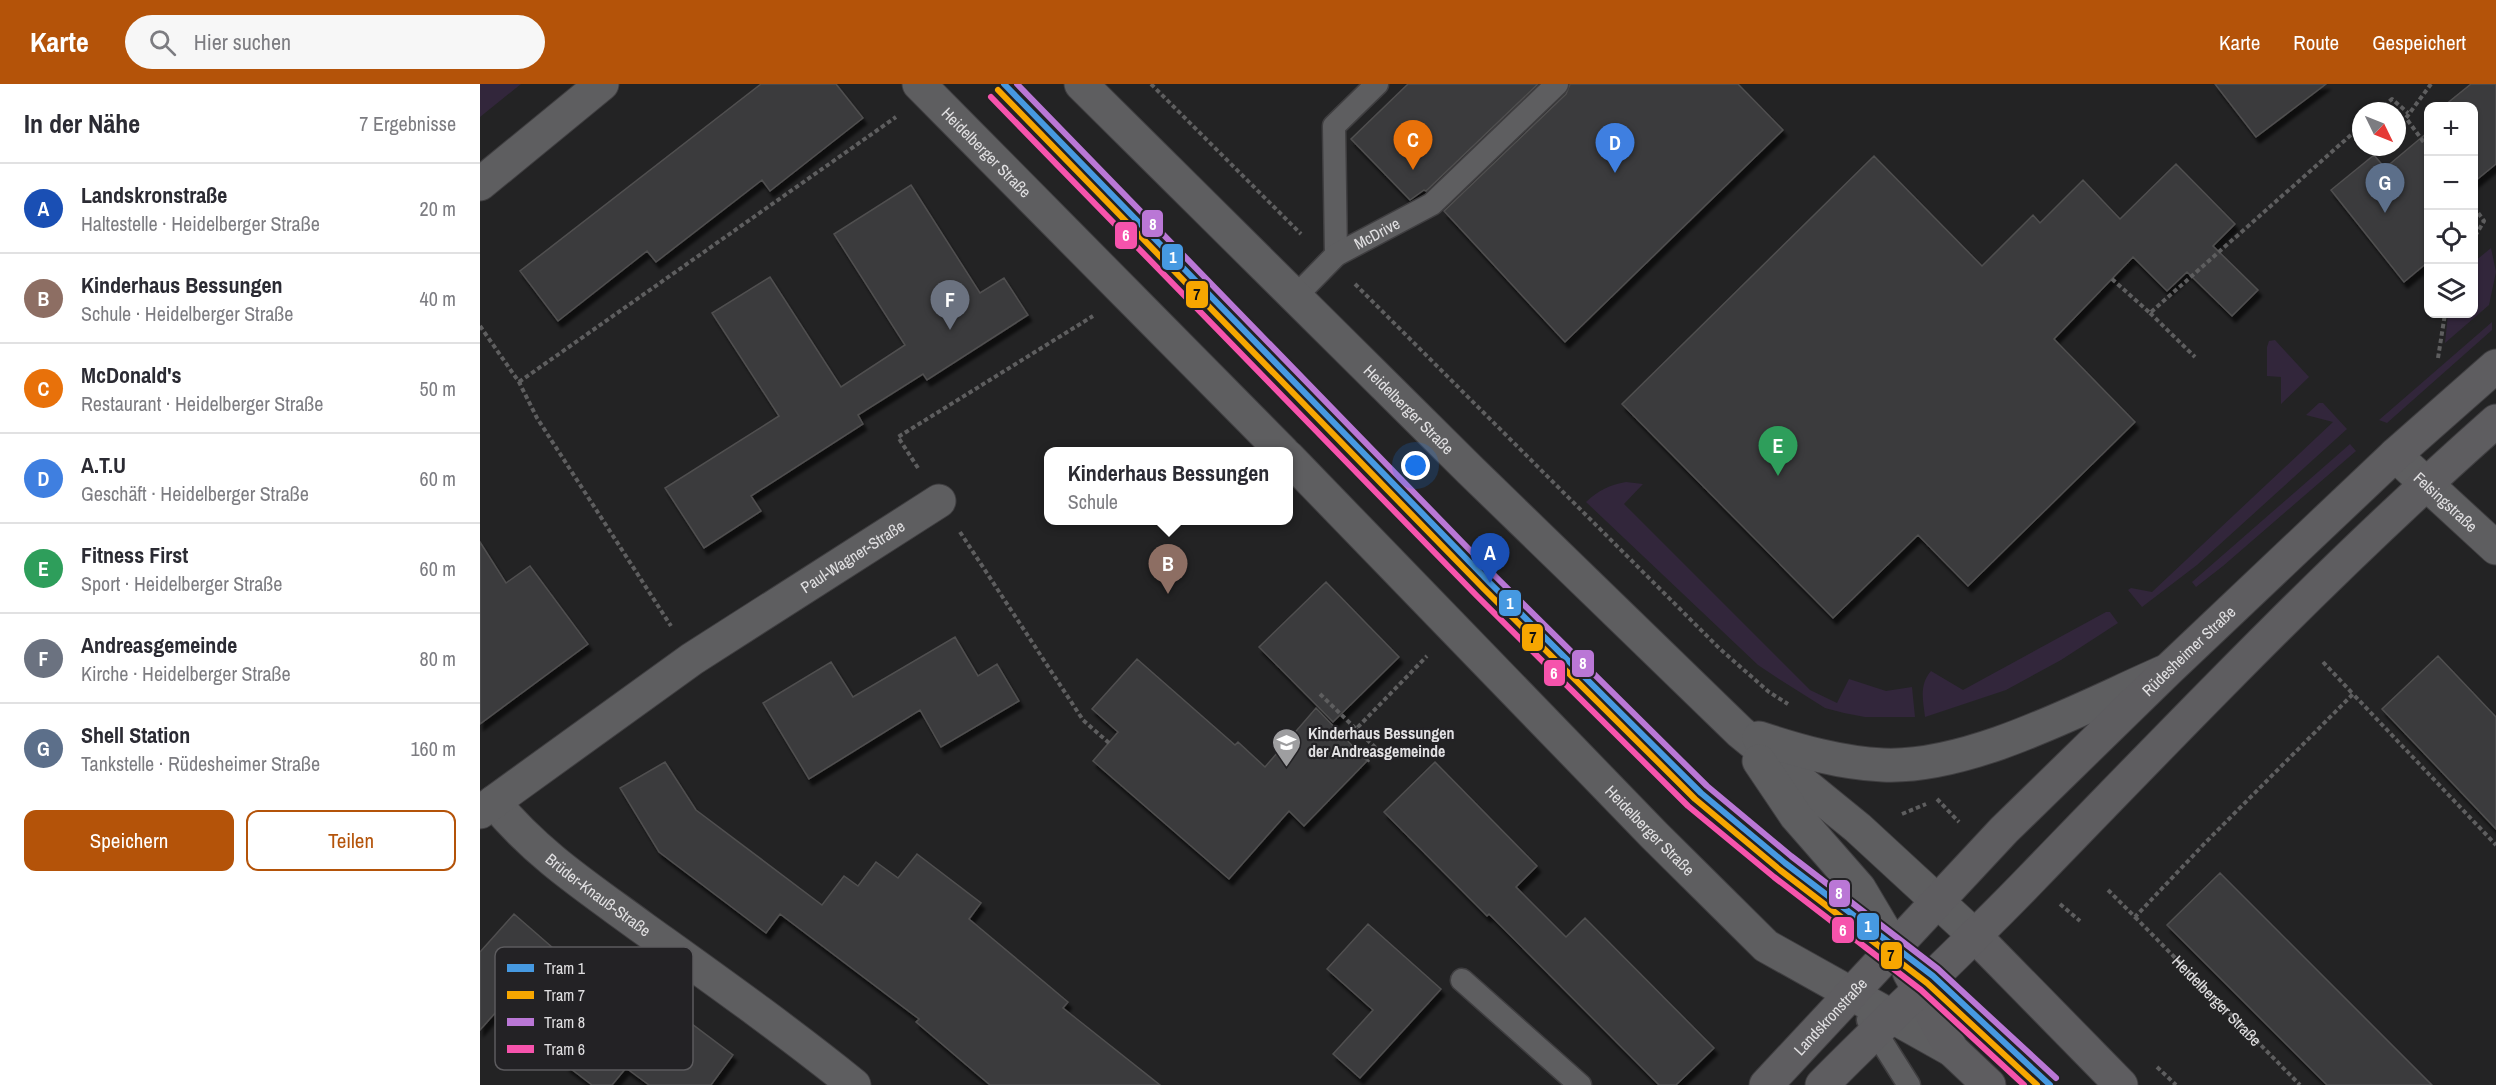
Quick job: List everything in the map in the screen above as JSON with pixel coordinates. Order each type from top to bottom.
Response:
[{"type":"main road","name":"Rüdesheimer Straße","points":[[1894,947],[2004,830],[2168,670],[2395,455],[2496,366]]},
{"type":"main road","points":[[1822,1085],[2030,880],[2193,711],[2426,483],[2496,421]]},
{"type":"main road","name":"Heidelberger Straße","points":[[1974,935],[2121,1085]]},
{"type":"main road","name":"Heidelberger Straße","points":[[1894,947],[1952,1050],[1989,1085]]},
{"type":"main road","name":"Landskronstraße","points":[[1766,1085],[1894,947]]},
{"type":"street","points":[[480,184],[602,84]]},
{"type":"street","name":"Heidelberger Straße","points":[[1081,84],[1295,297],[1740,732],[1858,828],[1974,935]]},
{"type":"street","name":"Heidelberger Straße","points":[[923,89],[1130,295],[1278,447]]},
{"type":"street","name":"Felsingstraße","points":[[2395,455],[2496,548]]},
{"type":"street","name":"Heidelberger Straße","points":[[1293,461],[1654,835],[1766,946],[1851,994],[1883,1024],[1952,1050]]},
{"type":"street","name":"Paul-Wagner-Straße","points":[[487,807],[692,659],[939,501]]},
{"type":"street","points":[[1740,732],[1799,751],[1836,759],[1883,765],[1921,763],[1955,756],[2013,738],[2168,670]]},
{"type":"street","name":"Heidelberger Straße","points":[[1740,732],[1796,816],[1859,888],[1894,947]]},
{"type":"street","name":"Brüder-Knauß-Straße","points":[[487,807],[513,826],[555,864],[669,947]]},
{"type":"street","name":"Brüder-Knauß-Straße","points":[[693,964],[807,1047],[854,1085]]},
{"type":"lane","name":"McDrive","points":[[1377,84],[1334,126],[1333,257],[1432,204],[1557,84]]},
{"type":"lane","points":[[1295,297],[1333,257]]},
{"type":"lane","points":[[1462,980],[1580,1085]]},
{"type":"lane","points":[[1883,1024],[1909,1085]]},
{"type":"path","points":[[1151,84],[1303,236],[1333,257],[1720,649],[1769,692],[1791,706]]},
{"type":"path","points":[[2424,143],[2406,118],[2431,84]]},
{"type":"path","points":[[519,382],[923,89]]},
{"type":"path","points":[[2150,313],[2352,134]]},
{"type":"path","points":[[2478,213],[2484,221],[2478,231]]},
{"type":"path","points":[[2112,279],[2195,357]]},
{"type":"path","points":[[1108,743],[1083,720],[898,437],[1130,295]]},
{"type":"path","points":[[2438,358],[2444,318]]},
{"type":"path","points":[[480,326],[519,382],[537,418],[692,659]]},
{"type":"path","points":[[1356,729],[1455,627]]},
{"type":"path","points":[[2323,662],[2496,845]]},
{"type":"path","points":[[1320,694],[1379,751],[1367,761]]},
{"type":"path","points":[[2134,917],[2353,694]]},
{"type":"path","points":[[1930,792],[1966,830]]},
{"type":"path","points":[[1904,813],[1937,799]]},
{"type":"path","name":"Heidelberger Straße","points":[[2108,890],[2300,1085]]},
{"type":"shaded area","points":[[480,84],[521,84],[480,117]]},
{"type":"shaded area","points":[[2491,248],[2496,272],[2489,305],[2478,314],[2478,264],[2478,259]]},
{"type":"shaded area","points":[[2448,318],[2474,318],[2445,343]]},
{"type":"shaded area","points":[[2492,322],[2492,330],[2387,423],[2379,420]]},
{"type":"shaded area","points":[[2275,340],[2309,377],[2281,404],[2281,377],[2267,376],[2267,347],[2269,341]]},
{"type":"shaded area","points":[[2319,403],[2323,403],[2347,429],[2197,565],[2142,607],[2128,590],[2131,588],[2152,592],[2333,422],[2306,415]]},
{"type":"shaded area","points":[[2350,444],[2356,451],[2196,587],[2192,582]]},
{"type":"shaded area","points":[[1626,482],[1643,484],[1624,504],[1810,690],[1837,703],[1849,679],[1886,691],[1912,687],[1915,717],[1865,717],[1825,708],[1758,665],[1586,502],[1604,489]]},
{"type":"shaded area","points":[[2106,612],[2110,612],[2118,623],[2061,660],[2006,690],[1925,717],[1923,687],[1931,671],[1963,690]]},
{"type":"building","points":[[761,84],[836,84],[863,118],[770,191],[762,180],[656,262],[647,251],[558,321],[520,271]]},
{"type":"building","points":[[1408,84],[1538,84],[1426,191],[1424,190],[1410,200],[1351,139]]},
{"type":"building","points":[[1570,84],[1738,84],[1783,130],[1565,342],[1444,211],[1566,94]]},
{"type":"building","points":[[2215,84],[2326,84],[2256,137]]},
{"type":"building","points":[[2471,84],[2496,84],[2496,164],[2478,179],[2478,102],[2449,102]]},
{"type":"building","points":[[2424,135],[2424,265],[2404,282],[2331,190],[2373,156],[2385,168],[2399,156],[2406,156],[2406,150]]},
{"type":"building","points":[[1874,156],[1982,266],[2033,215],[2040,223],[2083,180],[2120,219],[2176,164],[2235,224],[2213,246],[2258,290],[2232,316],[2187,272],[2167,291],[2133,257],[2054,339],[2135,422],[1968,586],[1918,535],[1833,618],[1622,404]]},
{"type":"building","points":[[911,185],[980,293],[1004,278],[1028,315],[927,380],[923,374],[858,415],[863,424],[751,496],[761,511],[704,548],[665,488],[779,416],[712,313],[770,277],[841,387],[905,345],[834,234]]},
{"type":"building","points":[[480,542],[506,583],[530,566],[588,644],[480,724]]},
{"type":"building","points":[[1326,582],[1399,657],[1333,722],[1259,647]]},
{"type":"building","points":[[955,637],[978,676],[997,664],[1019,701],[941,747],[920,710],[809,779],[763,703],[831,662],[853,697]]},
{"type":"building","points":[[2438,656],[2496,717],[2496,829],[2382,709]]},
{"type":"building","name":"Kinderhaus Bessungen der Andreasgemeinde","points":[[1137,659],[1235,745],[1238,742],[1265,767],[1316,708],[1367,761],[1304,826],[1289,811],[1229,879],[1093,761],[1118,732],[1092,709]]},
{"type":"building","points":[[665,762],[696,810],[822,905],[844,876],[858,886],[876,862],[898,878],[917,854],[981,903],[969,919],[1068,1002],[1063,1008],[1160,1085],[990,1085],[916,1022],[919,1019],[780,914],[766,933],[659,852],[620,788]]},
{"type":"building","points":[[1435,762],[1537,866],[1516,887],[1566,937],[1585,918],[1714,1048],[1676,1085],[1659,1085],[1384,812]]},
{"type":"building","points":[[2220,873],[2432,1085],[2327,1085],[2167,925]]},
{"type":"building","points":[[514,914],[552,947],[495,947],[495,1013],[480,1030],[480,952]]},
{"type":"building","points":[[1368,924],[1441,989],[1360,1078],[1333,1054],[1373,1010],[1327,969]]},
{"type":"building","points":[[693,1025],[733,1055],[711,1085],[649,1085],[629,1070],[693,1070]]},
{"type":"building","points":[[572,1070],[624,1070],[612,1085],[592,1085]]},
{"type":"tram line","name":"1","points":[[1004,84],[1490,583],[1701,793],[1785,863],[1933,976],[2050,1085]]},
{"type":"tram line","name":"8","points":[[1017,84],[1496,577],[1707,786],[1791,856],[1938,969],[2056,1078]]},
{"type":"tram line","name":"7","points":[[998,90],[1484,589],[1695,799],[1780,870],[1927,983],[2037,1085]]},
{"type":"tram line","name":"6","points":[[991,97],[1477,596],[1688,806],[1774,877],[1921,990],[2024,1085]]},
{"type":"place","name":"McDonald's","points":[[1413,170]]},
{"type":"place","name":"A.T.U","points":[[1615,173]]},
{"type":"place","name":"Shell Station","points":[[2385,213]]},
{"type":"place","name":"Andreasgemeinde","points":[[950,330]]},
{"type":"place","name":"Fitness First","points":[[1778,476]]},
{"type":"place","name":"Landskronstraße","points":[[1490,583]]},
{"type":"place","name":"Kinderhaus Bessungen","points":[[1168,594]]},
{"type":"place","name":"Kinderhaus Bessungen der Andreasgemeinde","points":[[1287,768]]}]
